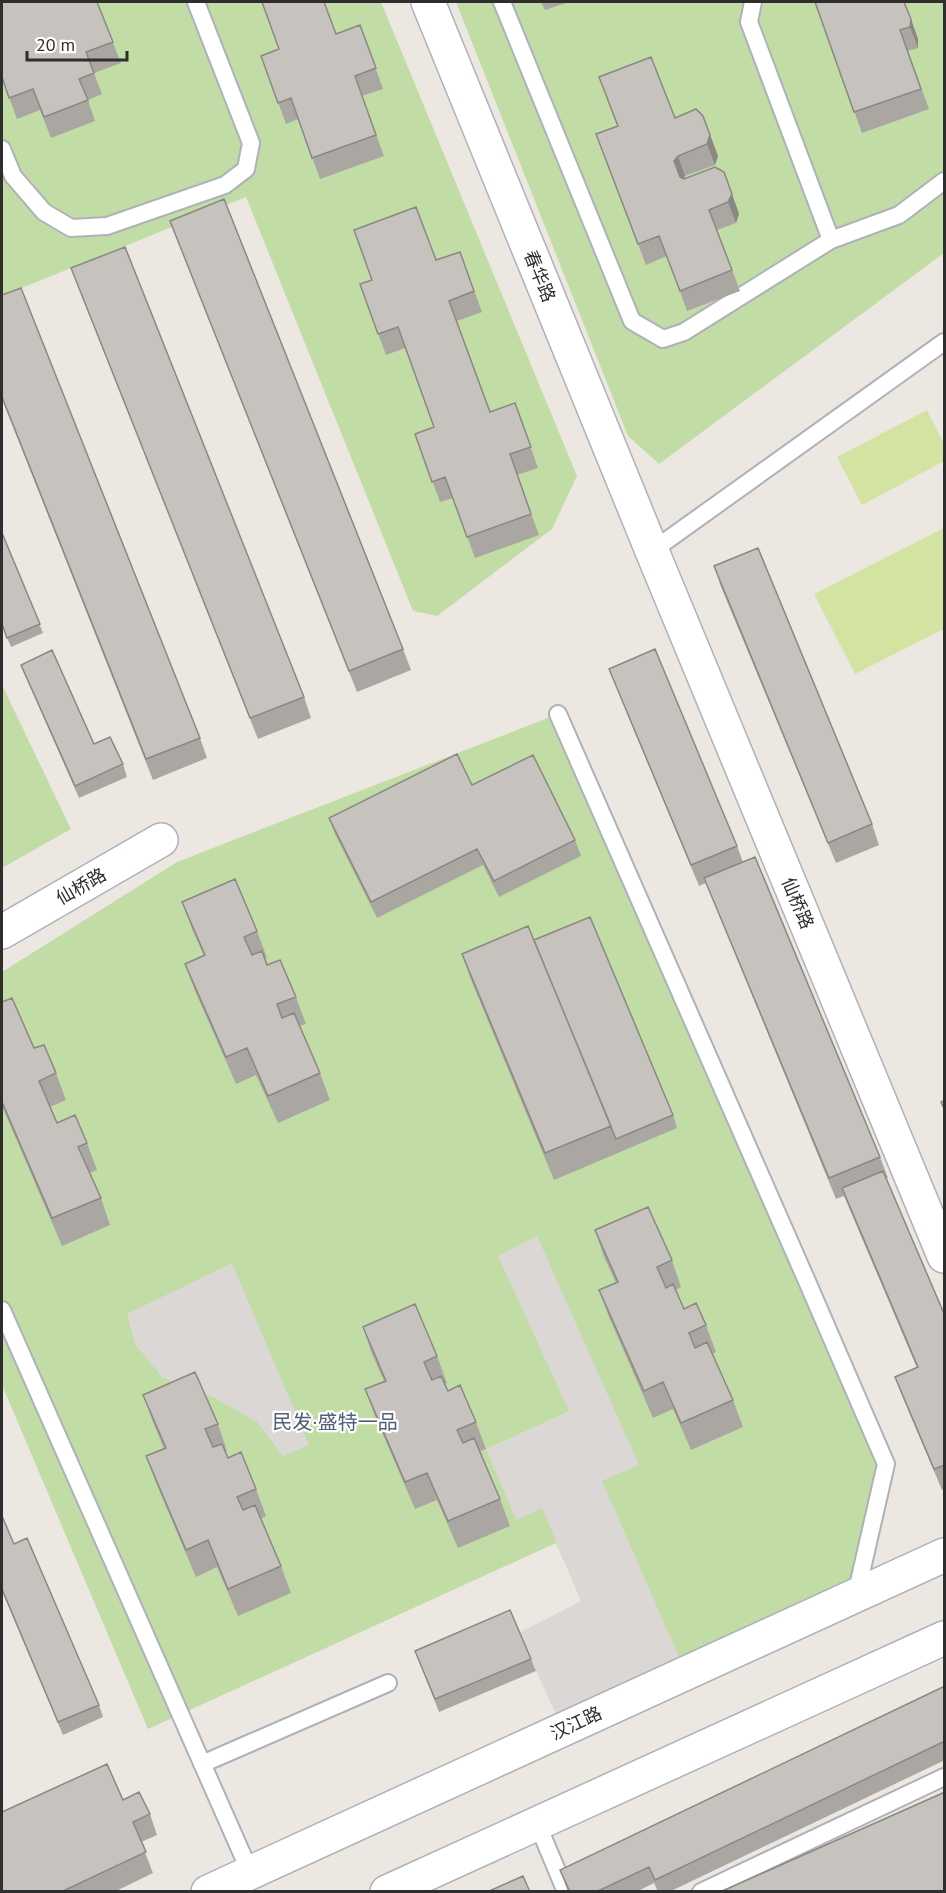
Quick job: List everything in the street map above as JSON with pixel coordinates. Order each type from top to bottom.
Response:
[{"type":"street","name":"春华路","points":[[428,2],[652,551]]},
{"type":"street","name":"仙桥路","points":[[652,551],[945,1256]]},
{"type":"street","name":"仙桥路","points":[[2,932],[161,840]]},
{"type":"street","name":"汉江路","points":[[208,1892],[945,1555]]},
{"type":"street","points":[[387,1892],[945,1638]]},
{"type":"lane","points":[[2,149],[13,176],[44,212],[71,228],[107,226],[225,184],[246,169],[251,143],[196,2]]},
{"type":"lane","points":[[502,2],[632,321],[663,339],[684,332],[831,240],[899,215],[945,181]]},
{"type":"lane","points":[[753,2],[749,22],[831,240]]},
{"type":"lane","points":[[652,551],[945,342]]},
{"type":"lane","points":[[558,714],[885,1464],[855,1595]]},
{"type":"lane","points":[[2,1310],[250,1872]]},
{"type":"lane","points":[[202,1764],[388,1683]]},
{"type":"lane","points":[[700,1892],[945,1777]]},
{"type":"lane","points":[[537,1823],[566,1892]]},
{"type":"green space","points":[[2,2],[381,2],[577,476],[552,529],[437,616],[413,611],[246,197],[2,296]]},
{"type":"green space","points":[[456,2],[944,2],[944,253],[659,464],[628,436]]},
{"type":"green space","points":[[927,410],[944,444],[944,461],[862,505],[837,457]]},
{"type":"green space","points":[[944,528],[944,629],[855,674],[814,594]]},
{"type":"green space","points":[[2,685],[71,829],[2,868]]},
{"type":"green space","points":[[558,714],[886,1464],[856,1595],[618,1704],[582,1602],[556,1543],[148,1729],[2,1385],[2,972],[177,862]]},
{"type":"shaded area","points":[[537,1236],[639,1465],[602,1481],[686,1673],[563,1730],[519,1633],[581,1601],[542,1508],[516,1520],[486,1449],[569,1411],[498,1256]]},
{"type":"shaded area","points":[[232,1263],[309,1445],[283,1456],[257,1422],[215,1398],[163,1378],[135,1344],[127,1314]]},
{"type":"building","points":[[2,2],[97,2],[113,42],[86,52],[94,73],[79,79],[88,100],[44,117],[33,89],[9,98],[2,77]]},
{"type":"building","points":[[262,2],[324,2],[336,34],[360,25],[376,68],[355,76],[376,135],[312,158],[291,98],[278,103],[261,56],[279,49]]},
{"type":"building","points":[[815,2],[904,2],[911,19],[910,27],[900,30],[921,89],[854,112]]},
{"type":"building","points":[[651,57],[675,118],[696,109],[703,116],[710,135],[707,144],[678,156],[674,161],[680,177],[684,179],[715,167],[724,172],[732,194],[728,202],[709,210],[732,270],[680,291],[659,236],[638,244],[596,134],[618,126],[599,77]]},
{"type":"building","points":[[224,199],[403,649],[349,671],[170,221]]},
{"type":"building","points":[[416,207],[436,260],[460,252],[474,291],[449,301],[490,412],[515,403],[531,447],[510,454],[531,514],[467,537],[445,477],[432,482],[415,434],[434,427],[398,327],[378,334],[360,284],[372,280],[354,230]]},
{"type":"building","points":[[125,247],[304,697],[250,718],[71,268]]},
{"type":"building","points":[[21,288],[200,738],[146,759],[2,397],[2,295]]},
{"type":"building","points":[[2,533],[40,624],[7,638],[2,624]]},
{"type":"building","points":[[758,548],[872,824],[828,843],[714,566]]},
{"type":"building","points":[[655,649],[737,846],[691,865],[609,669]]},
{"type":"building","points":[[52,650],[94,744],[110,737],[123,764],[75,786],[21,665]]},
{"type":"building","points":[[457,754],[472,785],[533,755],[575,840],[494,881],[477,849],[371,902],[329,818]]},
{"type":"building","points":[[755,857],[880,1157],[829,1178],[704,878]]},
{"type":"building","points":[[235,879],[257,931],[244,937],[252,955],[262,951],[267,965],[280,960],[296,997],[277,1004],[282,1018],[294,1013],[320,1073],[268,1096],[247,1048],[226,1057],[185,964],[205,955],[182,902]]},
{"type":"building","points":[[590,917],[673,1115],[616,1139],[534,940]]},
{"type":"building","points":[[528,926],[611,1126],[545,1153],[462,954]]},
{"type":"building","points":[[12,998],[34,1048],[44,1045],[56,1073],[39,1081],[57,1123],[75,1115],[87,1143],[78,1147],[101,1198],[52,1218],[2,1102],[2,1002]]},
{"type":"building","points":[[883,1171],[945,1316],[945,1465],[934,1469],[895,1377],[918,1367],[842,1188]]},
{"type":"building","points":[[648,1207],[672,1260],[657,1267],[666,1288],[673,1284],[684,1309],[696,1303],[706,1325],[689,1333],[695,1348],[707,1342],[733,1400],[681,1423],[663,1382],[644,1391],[599,1290],[618,1282],[595,1230]]},
{"type":"building","points":[[415,1304],[437,1356],[424,1362],[432,1380],[441,1376],[448,1391],[460,1385],[476,1422],[457,1430],[463,1443],[474,1438],[500,1499],[448,1521],[427,1473],[405,1482],[365,1389],[386,1381],[363,1327]]},
{"type":"building","points":[[195,1372],[218,1424],[205,1429],[213,1447],[222,1444],[228,1458],[241,1452],[256,1489],[237,1497],[243,1510],[255,1505],[281,1566],[228,1589],[208,1540],[186,1550],[146,1456],[166,1448],[143,1395]]},
{"type":"building","points":[[2,1516],[14,1544],[27,1538],[99,1705],[58,1722],[2,1589]]},
{"type":"building","points":[[510,1610],[531,1659],[435,1699],[415,1651]]},
{"type":"building","points":[[945,1686],[945,1741],[655,1880],[649,1867],[596,1892],[570,1892],[560,1870]]},
{"type":"building","points":[[107,1764],[123,1800],[139,1792],[150,1814],[133,1822],[146,1852],[61,1892],[2,1892],[2,1812]]},
{"type":"building","points":[[945,1792],[945,1892],[720,1892]]},
{"type":"building","points":[[523,1876],[530,1892],[487,1892]]},
{"type":"district","name":"民发·盛特一品","points":[[335,1422]]}]
